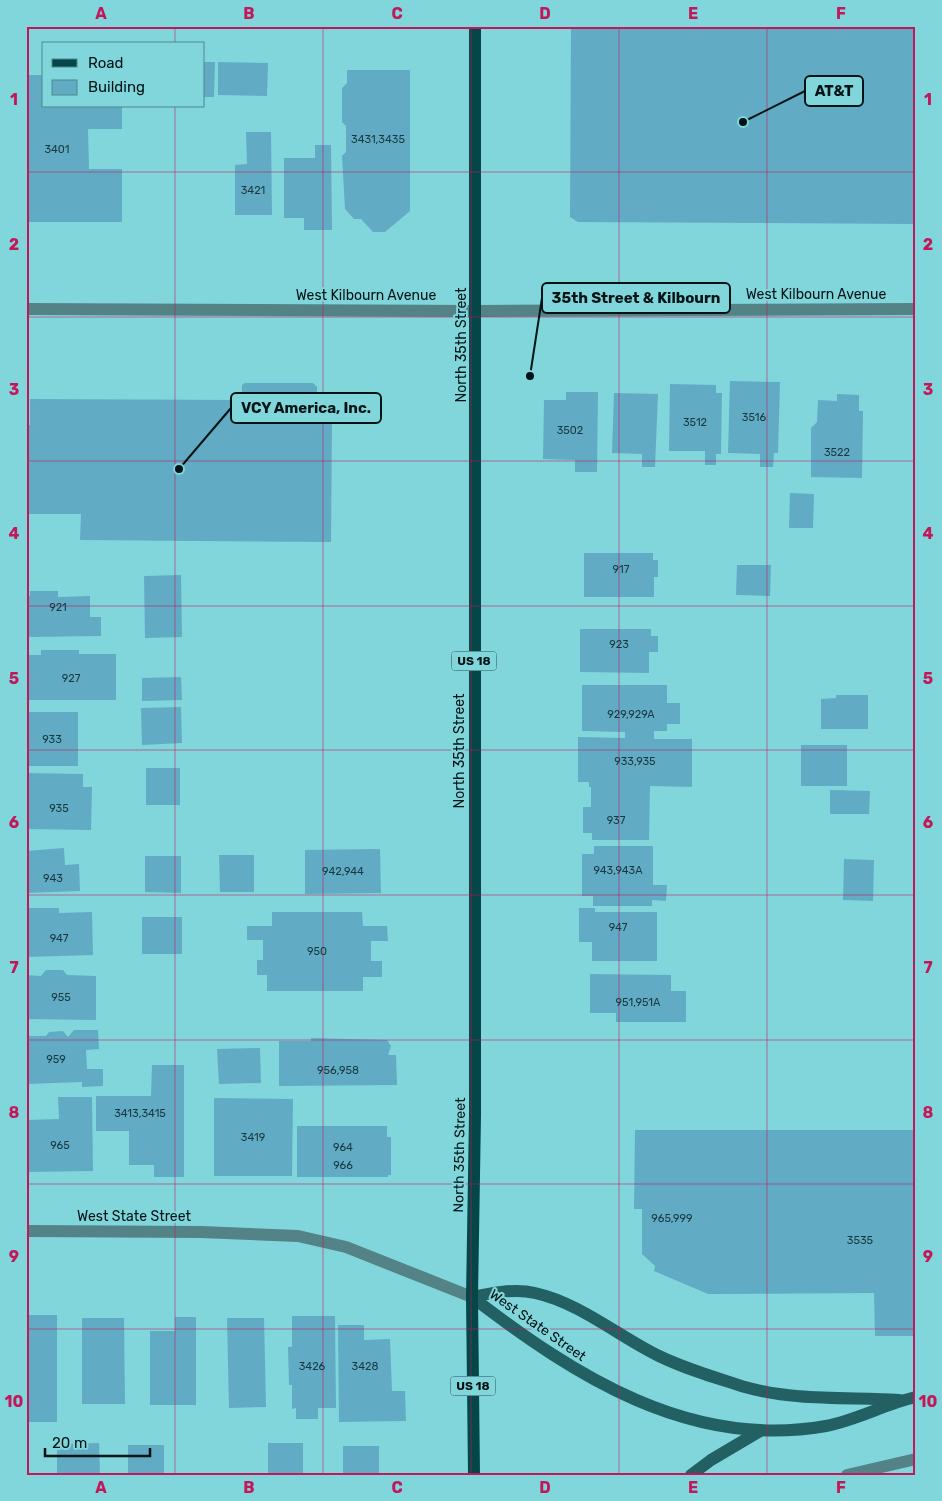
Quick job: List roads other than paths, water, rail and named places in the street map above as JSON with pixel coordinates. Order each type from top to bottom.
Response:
[{"type":"main road","name":"North 35th Street","points":[[474,1475],[472,1297],[475,1115],[474,565],[477,311],[476,26]]},
{"type":"main road","name":"West State Street","points":[[472,1297],[493,1292],[533,1292],[553,1298],[592,1317],[661,1357],[747,1388],[795,1395],[902,1400]]},
{"type":"main road","name":"West State Street","points":[[472,1297],[554,1358],[612,1390],[679,1418],[717,1426],[760,1431],[826,1426],[858,1418],[902,1400],[916,1397]]},
{"type":"main road","points":[[691,1475],[711,1460],[760,1431]]},
{"type":"street","name":"West Kilbourn Avenue","points":[[26,309],[477,311],[916,309]]},
{"type":"street","name":"West State Street","points":[[26,1231],[201,1232],[298,1236],[346,1247],[472,1297]]},
{"type":"street","points":[[846,1475],[916,1459]]},
{"type":"place","name":"AT&T","points":[[743,122]]},
{"type":"place","name":"35th Street & Kilbourn","points":[[530,376]]},
{"type":"place","name":"VCY America, Inc.","points":[[179,469]]}]
